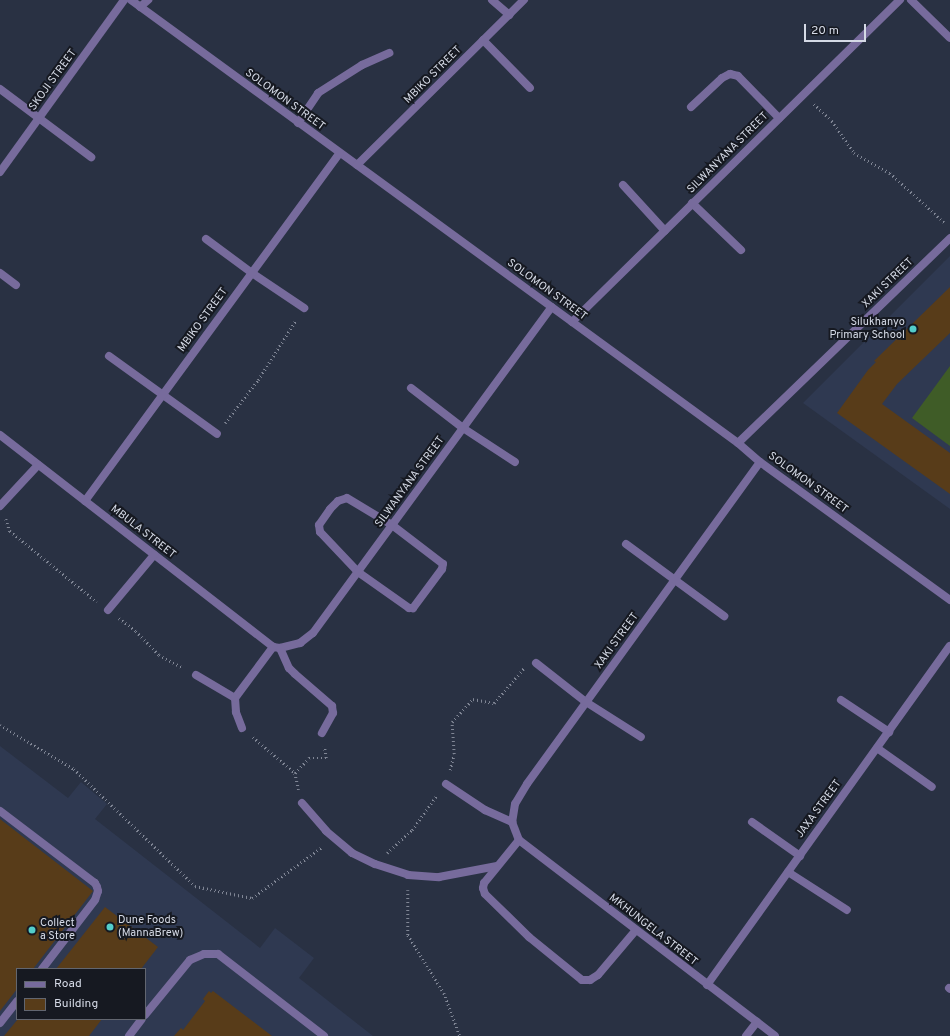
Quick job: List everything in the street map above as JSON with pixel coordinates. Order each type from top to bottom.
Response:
[{"type":"street","name":"SKOJI STREET","points":[[0,172],[124,0]]},
{"type":"street","name":"SOLOMON STREET","points":[[130,0],[738,443],[760,462],[950,600]]},
{"type":"street","points":[[140,7],[148,0]]},
{"type":"street","points":[[492,0],[509,15]]},
{"type":"street","name":"MBIKO STREET","points":[[357,165],[524,0]]},
{"type":"street","name":"SILWANYANA STREET","points":[[572,322],[900,0]]},
{"type":"street","points":[[911,0],[950,38]]},
{"type":"street","points":[[483,40],[530,88]]},
{"type":"street","points":[[298,123],[318,94],[362,65],[389,53]]},
{"type":"street","points":[[691,107],[722,78],[730,74],[738,76],[779,118]]},
{"type":"street","points":[[0,89],[91,157]]},
{"type":"street","name":"MBIKO STREET","points":[[85,501],[340,153]]},
{"type":"street","points":[[623,185],[665,231]]},
{"type":"street","points":[[692,203],[741,250]]},
{"type":"street","name":"XAKI STREET","points":[[738,443],[950,238]]},
{"type":"street","points":[[206,239],[252,273],[304,308]]},
{"type":"street","points":[[0,273],[16,285]]},
{"type":"street","name":"SILWANYANA STREET","points":[[276,647],[300,643],[313,633],[552,307]]},
{"type":"street","points":[[109,356],[217,434]]},
{"type":"street","points":[[411,388],[463,428],[515,462]]},
{"type":"street","name":"MBULA STREET","points":[[0,436],[276,647]]},
{"type":"street","name":"XAKI STREET","points":[[512,822],[515,804],[527,784],[760,462]]},
{"type":"street","points":[[1,506],[38,465]]},
{"type":"street","points":[[347,498],[392,525],[443,564],[442,570],[416,605],[410,608],[358,572],[320,532],[319,525],[330,510],[338,501],[347,498]]},
{"type":"street","points":[[626,544],[724,616]]},
{"type":"street","points":[[108,610],[154,554]]},
{"type":"street","name":"JAXA STREET","points":[[707,985],[950,646]]},
{"type":"street","points":[[242,728],[236,712],[235,698],[276,647],[289,668],[332,706],[333,713],[322,733]]},
{"type":"street","points":[[536,663],[586,702],[641,737]]},
{"type":"street","points":[[196,675],[235,698]]},
{"type":"street","points":[[841,700],[889,732]]},
{"type":"street","points":[[877,748],[932,788]]},
{"type":"street","points":[[446,784],[485,810],[512,822],[519,840],[484,883],[483,888],[485,894],[501,907],[529,937],[582,980],[590,980],[598,975],[636,930]]},
{"type":"street","points":[[302,803],[334,838],[352,853],[375,864],[408,875],[439,876],[498,866]]},
{"type":"street","points":[[0,811],[95,883],[97,887],[98,891],[95,900],[43,968]]},
{"type":"street","points":[[752,822],[800,856]]},
{"type":"street","name":"MKHUNGELA STREET","points":[[519,840],[775,1036]]},
{"type":"street","points":[[788,872],[847,910]]},
{"type":"street","points":[[146,1014],[190,960],[204,954],[218,954],[324,1036]]},
{"type":"street","points":[[0,1023],[16,1002]]},
{"type":"street","points":[[129,1036],[141,1020]]},
{"type":"street","points":[[746,1036],[757,1022]]},
{"type":"path","points":[[812,102],[832,121],[854,153],[890,173],[945,223]]},
{"type":"path","points":[[217,434],[258,380],[304,308]]},
{"type":"path","points":[[1,506],[10,531],[136,631],[159,655],[196,675]]},
{"type":"path","points":[[375,864],[412,830],[446,784],[454,754],[452,722],[473,699],[494,703],[522,669],[536,663]]},
{"type":"path","points":[[0,725],[74,769],[195,886],[252,898],[334,838]]},
{"type":"path","points":[[242,728],[295,773],[309,758],[326,758],[322,733]]},
{"type":"path","points":[[408,875],[408,935],[444,993],[460,1036]]},
{"type":"shaded area","name":"Silukhanyo Primary School","points":[[950,256],[950,509],[803,403]]},
{"type":"shaded area","points":[[0,746],[68,798],[81,782],[107,804],[95,819],[260,948],[275,928],[314,958],[299,978],[373,1036],[0,1036]]},
{"type":"green space","points":[[950,366],[950,446],[912,418]]},
{"type":"building","points":[[950,287],[950,333],[897,384],[882,404],[950,453],[950,494],[837,413],[868,370],[876,362],[874,361]]},
{"type":"building","name":"Collect a Store","points":[[0,819],[93,891],[34,968],[16,968],[16,990],[0,1011]]},
{"type":"building","name":"Dune Foods (MannaBrew)","points":[[105,907],[158,947],[142,968],[57,968]]},
{"type":"building","points":[[209,991],[211,993],[213,991],[272,1036],[174,1036],[181,1028],[183,1030],[205,1001],[203,999]]},
{"type":"building","points":[[17,1020],[101,1020],[89,1036],[4,1036]]},
{"type":"place","name":"Silukhanyo Primary School","points":[[913,329]]},
{"type":"place","name":"Dune Foods (MannaBrew)","points":[[110,927]]},
{"type":"place","name":"Collect a Store","points":[[32,930]]}]
